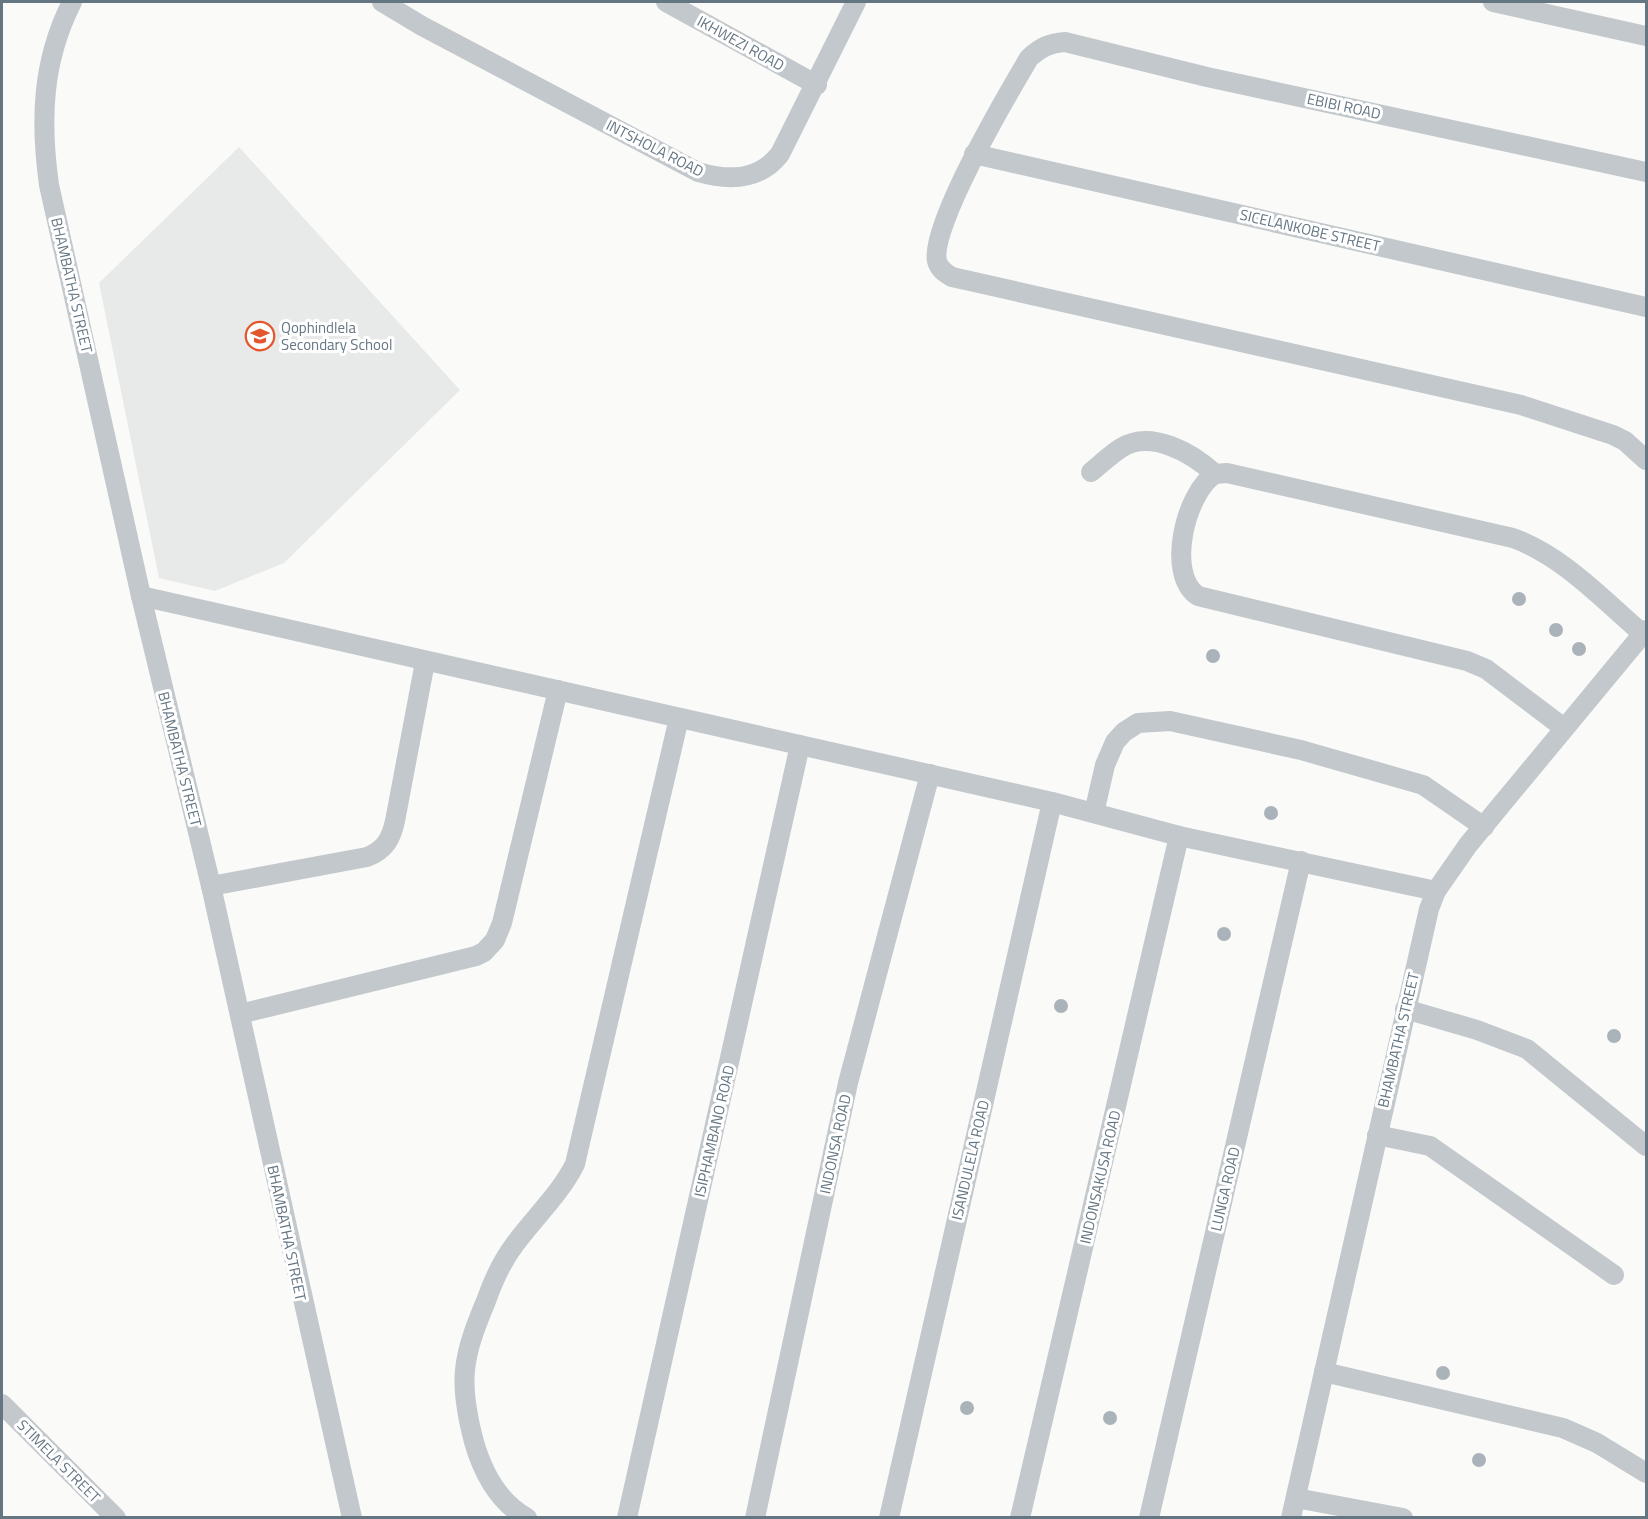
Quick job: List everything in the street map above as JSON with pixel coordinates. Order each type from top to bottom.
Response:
[{"type":"street","name":"BHAMBATHA STREET","points":[[72,2],[48,64],[43,99],[44,149],[49,184],[141,596],[211,886],[352,1518]]},
{"type":"street","name":"INTSHOLA ROAD","points":[[382,2],[422,26],[688,166],[717,177],[750,176],[772,165],[817,85],[856,2]]},
{"type":"street","name":"IKHWEZI ROAD","points":[[666,2],[817,85]]},
{"type":"street","points":[[1493,2],[1647,36]]},
{"type":"street","name":"EBIBI ROAD","points":[[974,154],[1029,58],[1043,47],[1065,42],[1207,76],[1647,172]]},
{"type":"street","points":[[974,154],[942,230],[937,251],[940,268],[952,277],[1521,405],[1613,435],[1625,441],[1647,460]]},
{"type":"street","name":"SICELANKOBE STREET","points":[[974,154],[1647,307]]},
{"type":"street","points":[[1091,472],[1121,448],[1135,442],[1150,442],[1185,451],[1215,474]]},
{"type":"street","points":[[1564,728],[1486,669],[1467,661],[1210,600],[1191,592],[1184,580],[1180,562],[1198,490],[1215,474],[1227,473],[1525,543],[1558,561],[1645,632]]},
{"type":"street","points":[[141,596],[424,662],[558,690],[1052,802],[1179,836],[1436,891]]},
{"type":"street","name":"BHAMBATHA STREET","points":[[1292,1518],[1377,1135],[1429,909],[1436,891],[1484,827],[1645,632]]},
{"type":"street","points":[[211,886],[367,857],[382,848],[392,835],[424,662]]},
{"type":"street","points":[[240,1014],[476,956],[490,946],[502,922],[558,690]]},
{"type":"street","points":[[528,1518],[502,1500],[477,1450],[464,1404],[464,1363],[468,1342],[506,1257],[557,1192],[575,1164],[679,718]]},
{"type":"street","points":[[1094,813],[1105,765],[1115,742],[1124,732],[1138,723],[1170,721],[1301,750],[1423,785],[1484,827]]},
{"type":"street","name":"ISIPHAMBANO ROAD","points":[[627,1518],[800,745]]},
{"type":"street","name":"INDONSA ROAD","points":[[755,1518],[848,1083],[930,774]]},
{"type":"street","name":"ISANDULELA ROAD","points":[[889,1518],[1052,802]]},
{"type":"street","name":"INDONSAKUSA ROAD","points":[[1020,1518],[1179,836]]},
{"type":"street","name":"LUNGA ROAD","points":[[1149,1518],[1301,861]]},
{"type":"street","points":[[1406,1009],[1477,1030],[1527,1049],[1647,1146]]},
{"type":"street","points":[[1377,1135],[1430,1146],[1614,1275]]},
{"type":"street","points":[[1324,1372],[1563,1428],[1597,1443],[1647,1473]]},
{"type":"street","name":"STIMELA STREET","points":[[2,1404],[116,1518]]},
{"type":"street","points":[[1296,1498],[1403,1518]]},
{"type":"shaded area","name":"Qophindlela Secondary School","points":[[239,147],[460,390],[284,563],[215,591],[159,578],[99,283]]},
{"type":"building","points":[[1519,592],[1524,594],[1526,599],[1524,604],[1519,606],[1514,604],[1512,599],[1514,594]]},
{"type":"building","points":[[1556,623],[1561,625],[1563,630],[1561,635],[1556,637],[1551,635],[1549,630],[1551,625]]},
{"type":"building","points":[[1579,642],[1584,644],[1586,649],[1584,654],[1579,656],[1574,654],[1572,649],[1574,644]]},
{"type":"building","points":[[1213,649],[1218,651],[1220,656],[1218,661],[1213,663],[1208,661],[1206,656],[1208,651]]},
{"type":"building","points":[[1271,806],[1276,808],[1278,813],[1276,818],[1271,820],[1266,818],[1264,813],[1266,808]]},
{"type":"building","points":[[1224,927],[1229,929],[1231,934],[1229,939],[1224,941],[1219,939],[1217,934],[1219,929]]},
{"type":"building","points":[[1061,999],[1066,1001],[1068,1006],[1066,1011],[1061,1013],[1056,1011],[1054,1006],[1056,1001]]},
{"type":"building","points":[[1614,1029],[1619,1031],[1621,1036],[1619,1041],[1614,1043],[1609,1041],[1607,1036],[1609,1031]]},
{"type":"building","points":[[1443,1366],[1448,1368],[1450,1373],[1448,1378],[1443,1380],[1438,1378],[1436,1373],[1438,1368]]},
{"type":"building","points":[[967,1401],[972,1403],[974,1408],[972,1413],[967,1415],[962,1413],[960,1408],[962,1403]]},
{"type":"building","points":[[1110,1411],[1115,1413],[1117,1418],[1115,1423],[1110,1425],[1105,1423],[1103,1418],[1105,1413]]},
{"type":"building","points":[[1479,1453],[1484,1455],[1486,1460],[1484,1465],[1479,1467],[1474,1465],[1472,1460],[1474,1455]]},
{"type":"place","name":"Qophindlela Secondary School","points":[[260,336]]}]
